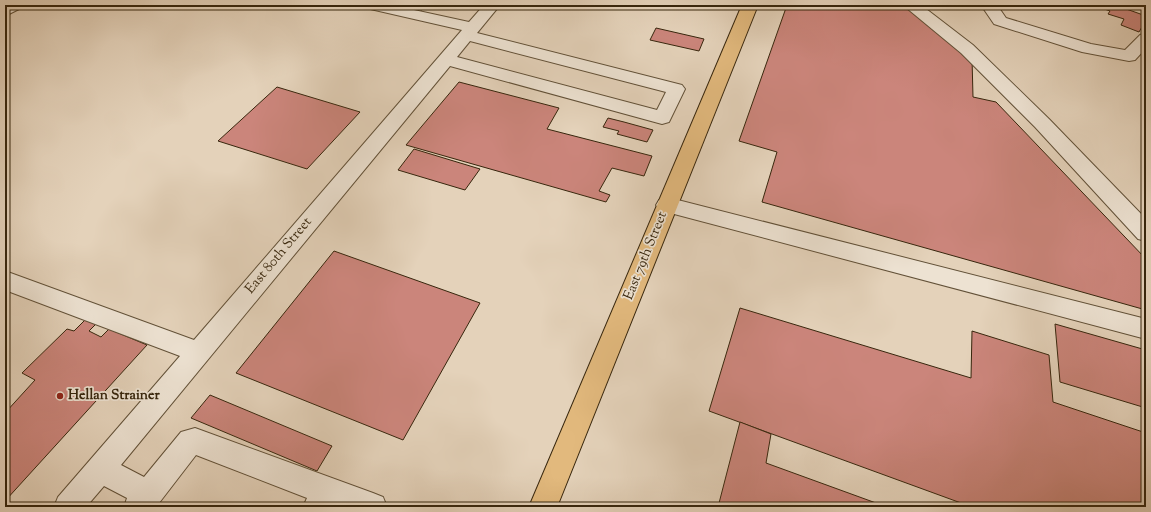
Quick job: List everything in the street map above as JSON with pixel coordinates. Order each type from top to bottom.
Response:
[{"type":"main road","name":"East 79th Street","points":[[543,507],[666,205],[750,5]]},
{"type":"street","points":[[5,11],[16,5]]},
{"type":"street","points":[[371,5],[469,31],[676,90],[662,118],[445,59]]},
{"type":"street","name":"East 80th Street","points":[[68,507],[492,5]]},
{"type":"street","points":[[911,5],[967,49],[1042,123],[1146,233]]},
{"type":"street","points":[[989,5],[1000,21],[1088,48],[1129,56],[1146,38]]},
{"type":"street","points":[[666,205],[1146,329]]},
{"type":"street","points":[[5,280],[198,352]]},
{"type":"street","points":[[100,469],[143,500],[190,441],[195,440],[320,498],[338,493],[373,507]]},
{"type":"building","points":[[400,5],[427,5],[422,10]]},
{"type":"building","points":[[787,5],[903,5],[972,58],[973,97],[996,102],[1146,259],[1146,310],[762,202],[777,152],[739,141]]},
{"type":"building","points":[[1093,5],[1115,5],[1146,16],[1146,20],[1139,32],[1121,25],[1124,19],[1108,14],[1110,11]]},
{"type":"building","points":[[656,28],[704,39],[699,51],[650,40]]},
{"type":"building","points":[[459,82],[559,108],[547,129],[652,156],[644,176],[612,168],[599,191],[610,195],[606,202],[406,145]]},
{"type":"building","points":[[277,87],[360,112],[307,169],[218,141]]},
{"type":"building","points":[[608,118],[653,130],[647,142],[617,134],[619,131],[603,127]]},
{"type":"building","points":[[414,149],[480,169],[465,190],[398,170]]},
{"type":"building","points":[[334,251],[480,303],[403,440],[236,373]]},
{"type":"building","points":[[740,308],[971,378],[972,331],[1049,355],[1053,402],[1146,433],[1146,507],[972,507],[709,411]]},
{"type":"building","name":"Hellan Strainer","points":[[87,318],[98,322],[89,331],[101,337],[109,329],[147,345],[5,501],[5,413],[35,380],[22,373],[67,329],[74,331]]},
{"type":"building","points":[[1055,324],[1146,350],[1146,408],[1060,382]]},
{"type":"building","points":[[210,395],[332,446],[317,471],[191,418]]},
{"type":"building","points":[[740,422],[771,434],[766,463],[887,507],[718,507]]},
{"type":"place","name":"Hellan Strainer","points":[[60,396]]}]
